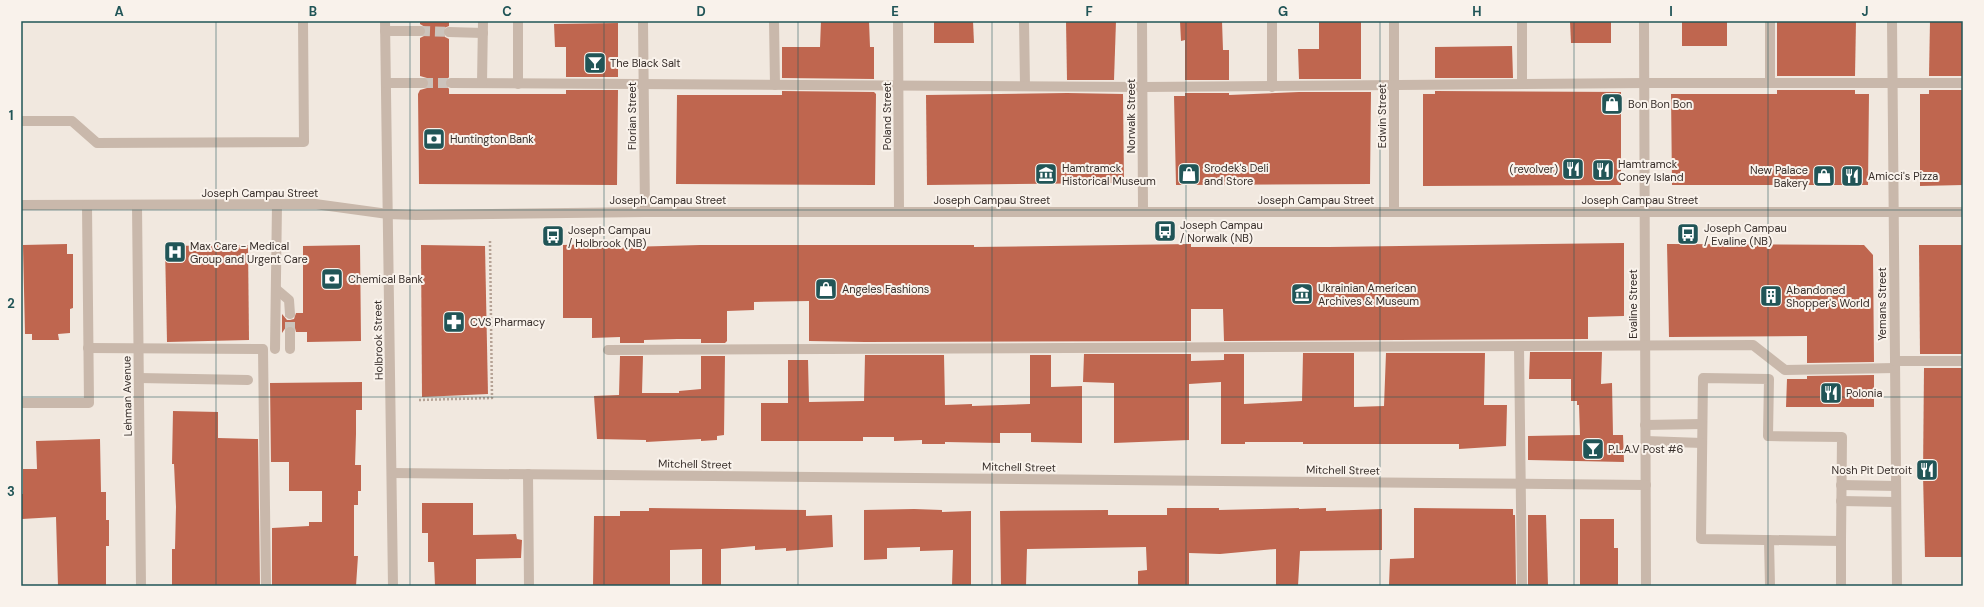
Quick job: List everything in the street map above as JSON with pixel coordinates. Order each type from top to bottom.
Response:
[{"type":"street","points":[[21,121],[72,121],[97,143],[304,142],[303,21]]},
{"type":"street","points":[[482,83],[483,21]]},
{"type":"street","points":[[518,21],[518,84]]},
{"type":"street","name":"Florian Street","points":[[643,21],[645,212]]},
{"type":"street","points":[[774,21],[775,84]]},
{"type":"street","name":"Poland Street","points":[[898,21],[899,212]]},
{"type":"street","points":[[1024,21],[1025,86]]},
{"type":"street","name":"Norwalk Street","points":[[1142,21],[1143,212]]},
{"type":"street","points":[[1272,21],[1272,87]]},
{"type":"street","name":"Edwin Street","points":[[1394,21],[1394,211]]},
{"type":"street","points":[[1522,21],[1522,84]]},
{"type":"street","name":"Evaline Street","points":[[1644,21],[1646,586]]},
{"type":"street","points":[[1770,21],[1770,83]]},
{"type":"street","name":"Yemans Street","points":[[1892,21],[1897,586]]},
{"type":"street","points":[[385,26],[420,31]]},
{"type":"street","name":"Holbrook Street","points":[[385,26],[393,586]]},
{"type":"street","points":[[449,32],[483,33]]},
{"type":"street","points":[[386,83],[423,83]]},
{"type":"street","points":[[451,83],[1272,87],[1644,83],[1963,83]]},
{"type":"street","points":[[275,349],[277,204]]},
{"type":"street","name":"Joseph Campau Street","points":[[21,205],[315,204],[388,214],[645,212],[1394,211],[1963,212]]},
{"type":"street","points":[[21,403],[89,403],[86,205]]},
{"type":"street","name":"Lehman Avenue","points":[[137,205],[141,586]]},
{"type":"street","points":[[276,289],[289,300],[290,314]]},
{"type":"street","points":[[290,332],[290,349]]},
{"type":"street","points":[[608,350],[1753,345],[1785,370]]},
{"type":"street","points":[[1519,346],[1522,586]]},
{"type":"street","points":[[88,348],[263,349],[266,586]]},
{"type":"street","points":[[1841,541],[1701,539],[1703,378],[1769,379],[1785,370],[1963,361]]},
{"type":"street","points":[[139,378],[248,380]]},
{"type":"street","points":[[1769,379],[1768,436],[1842,437],[1841,586]]},
{"type":"street","points":[[1645,425],[1702,424]]},
{"type":"street","points":[[1646,441],[1702,443]]},
{"type":"street","name":"Mitchell Street","points":[[392,473],[1646,485]]},
{"type":"street","points":[[528,474],[529,586]]},
{"type":"street","points":[[1841,485],[1896,486]]},
{"type":"street","points":[[1841,501],[1896,502]]},
{"type":"street","points":[[1769,540],[1770,586]]},
{"type":"path","points":[[419,400],[492,398],[490,240]]},
{"type":"building","points":[[420,21],[449,21],[449,26],[444,28],[443,32],[445,37],[449,39],[449,77],[445,83],[449,89],[449,94],[566,94],[566,90],[618,90],[617,185],[419,184],[418,94],[420,90],[427,88],[429,83],[427,78],[420,76],[420,38],[424,36],[426,31],[425,27],[420,24]]},
{"type":"building","points":[[821,21],[869,21],[870,47],[874,47],[874,79],[782,78],[782,47],[820,47]]},
{"type":"building","points":[[934,21],[973,21],[974,43],[934,43]]},
{"type":"building","points":[[1066,21],[1116,21],[1114,80],[1067,80]]},
{"type":"building","points":[[1180,21],[1222,21],[1223,50],[1229,50],[1229,80],[1185,80],[1185,40],[1181,41]]},
{"type":"building","points":[[1570,21],[1611,21],[1611,43],[1571,43]]},
{"type":"building","points":[[1682,21],[1727,21],[1727,46],[1682,46]]},
{"type":"building","points":[[1777,21],[1856,21],[1855,76],[1777,76]]},
{"type":"building","points":[[1930,21],[1963,21],[1963,76],[1929,76]]},
{"type":"building","points":[[1319,22],[1361,22],[1361,79],[1299,79],[1298,49],[1319,49]]},
{"type":"building","points":[[618,23],[618,77],[566,77],[566,47],[555,47],[554,24]]},
{"type":"building","points":[[1512,46],[1513,78],[1435,78],[1435,47]]},
{"type":"building","points":[[1777,90],[1855,90],[1855,94],[1869,94],[1868,185],[1672,185],[1671,94],[1777,94]]},
{"type":"building","points":[[1929,90],[1963,90],[1963,185],[1920,186],[1920,94],[1929,94]]},
{"type":"building","points":[[782,91],[874,92],[876,94],[875,185],[676,184],[677,95],[782,95]]},
{"type":"building","points":[[1435,91],[1621,92],[1621,185],[1423,186],[1423,94],[1435,94]]},
{"type":"building","points":[[1299,92],[1371,92],[1370,184],[1176,185],[1174,96],[1185,96],[1185,93],[1229,93],[1229,95]]},
{"type":"building","points":[[1067,93],[1123,94],[1124,183],[927,185],[926,95]]},
{"type":"building","points":[[1624,243],[1624,316],[1588,317],[1588,339],[1224,341],[1223,309],[1191,309],[1191,341],[809,341],[809,301],[754,302],[754,310],[727,311],[727,341],[725,343],[701,343],[701,339],[677,339],[644,340],[644,343],[620,343],[620,337],[592,338],[592,318],[563,318],[563,245],[592,244],[591,248],[700,245],[974,245],[974,247],[1191,244],[1191,247],[1329,247]]},
{"type":"building","points":[[67,244],[67,254],[73,254],[73,308],[70,309],[70,333],[58,334],[59,340],[32,340],[32,334],[25,334],[23,245]]},
{"type":"building","name":"Abandoned Shopper's World","points":[[1667,244],[1864,245],[1873,255],[1874,362],[1807,363],[1807,336],[1669,337]]},
{"type":"building","points":[[248,245],[249,340],[167,342],[165,246]]},
{"type":"building","name":"Chemical Bank","points":[[360,245],[361,341],[307,342],[307,332],[296,332],[295,328],[290,326],[286,327],[282,333],[282,314],[287,320],[290,320],[294,319],[296,313],[303,313],[303,246]]},
{"type":"building","name":"CVS Pharmacy","points":[[421,245],[485,246],[488,394],[422,397]]},
{"type":"building","points":[[1919,245],[1963,245],[1963,354],[1920,354]]},
{"type":"building","points":[[1530,352],[1602,352],[1601,384],[1612,383],[1613,435],[1623,435],[1624,462],[1528,460],[1528,436],[1580,435],[1579,405],[1577,405],[1577,401],[1571,401],[1571,379],[1529,379]]},
{"type":"building","points":[[1303,353],[1354,353],[1354,407],[1384,406],[1386,353],[1485,353],[1484,405],[1507,405],[1506,446],[1459,449],[1459,444],[1303,444],[1303,442],[1245,442],[1245,444],[1221,444],[1221,382],[1189,384],[1189,440],[1114,443],[1114,383],[1083,382],[1084,354],[1191,354],[1191,361],[1224,360],[1224,354],[1244,354],[1244,404],[1302,401]]},
{"type":"building","points":[[865,355],[944,355],[945,405],[972,404],[972,406],[1030,404],[1030,355],[1051,355],[1051,387],[1082,386],[1082,443],[1031,442],[1031,433],[1000,433],[1000,443],[945,442],[945,444],[922,444],[922,440],[894,441],[894,437],[863,437],[863,441],[761,441],[761,403],[788,403],[788,360],[808,360],[809,402],[864,401]]},
{"type":"building","points":[[620,356],[643,356],[642,393],[679,393],[679,391],[701,389],[701,356],[725,356],[724,435],[717,436],[717,440],[701,441],[701,439],[646,442],[646,440],[597,439],[594,396],[619,395]]},
{"type":"building","points":[[1924,368],[1963,368],[1963,557],[1925,557],[1923,475]]},
{"type":"building","name":"Polonia","points":[[1874,375],[1874,407],[1786,407],[1787,379],[1807,379],[1807,376]]},
{"type":"building","points":[[362,382],[362,410],[356,410],[355,465],[361,465],[361,491],[358,491],[358,505],[354,505],[354,556],[358,556],[356,586],[272,586],[272,528],[309,526],[309,522],[322,522],[322,491],[289,491],[289,462],[271,462],[270,383]]},
{"type":"building","points":[[173,411],[218,412],[218,438],[258,439],[260,586],[172,586],[172,549],[175,549],[176,507],[174,464],[172,464]]},
{"type":"building","points":[[100,439],[101,492],[106,492],[106,520],[109,520],[109,546],[106,546],[106,586],[58,586],[56,517],[22,519],[21,494],[23,494],[23,469],[37,469],[36,441]]},
{"type":"building","points":[[422,503],[473,503],[473,535],[516,534],[517,539],[522,540],[521,558],[476,559],[476,586],[435,586],[434,562],[428,562],[428,533],[422,533]]},
{"type":"building","points":[[649,508],[806,510],[806,516],[832,515],[833,547],[786,551],[786,548],[755,550],[755,546],[721,549],[721,586],[702,586],[702,549],[670,550],[670,586],[593,586],[594,516],[620,516],[620,511],[649,511]]},
{"type":"building","points":[[1167,508],[1219,508],[1219,510],[1326,508],[1326,511],[1382,509],[1382,550],[1300,551],[1298,586],[1276,586],[1276,549],[1220,554],[1189,553],[1189,586],[1138,586],[1138,571],[1147,570],[1146,547],[1027,549],[1026,586],[1001,586],[1000,511],[1108,510],[1108,515],[1167,515]]},
{"type":"building","points":[[1414,508],[1513,509],[1513,515],[1515,515],[1516,586],[1389,585],[1390,559],[1414,558]]},
{"type":"building","points":[[864,510],[942,510],[942,512],[971,511],[971,586],[952,586],[953,550],[920,551],[920,547],[887,548],[887,559],[864,560]]},
{"type":"building","points":[[1528,515],[1546,515],[1548,586],[1528,586]]},
{"type":"building","points":[[1580,519],[1614,519],[1614,548],[1618,548],[1618,586],[1580,586]]},
{"type":"tunnel","points":[[420,31],[449,32]]},
{"type":"tunnel","points":[[423,83],[451,83]]},
{"type":"tunnel","points":[[290,314],[290,332]]},
{"type":"place","name":"The Black Salt","points":[[595,63]]},
{"type":"place","name":"Bon Bon Bon","points":[[1612,104]]},
{"type":"place","name":"Huntington Bank","points":[[434,139]]},
{"type":"place","name":"(revolver)","points":[[1573,169]]},
{"type":"place","name":"Hamtramck Coney Island","points":[[1603,170]]},
{"type":"place","name":"Hamtramck Historical Museum","points":[[1046,174]]},
{"type":"place","name":"Srodek's Deli and Store","points":[[1189,174]]},
{"type":"place","name":"New Palace Bakery","points":[[1824,176]]},
{"type":"place","name":"Amicci's Pizza","points":[[1852,176]]},
{"type":"place","name":"Joseph Campau / Norwalk (NB)","points":[[1165,231]]},
{"type":"place","name":"Joseph Campau / Evaline (NB)","points":[[1688,234]]},
{"type":"place","name":"Joseph Campau / Holbrook (NB)","points":[[553,236]]},
{"type":"place","name":"Max Care - Medical Group and Urgent Care","points":[[175,252]]},
{"type":"place","name":"Chemical Bank","points":[[332,279]]},
{"type":"place","name":"Angeles Fashions","points":[[826,289]]},
{"type":"place","name":"Ukrainian American Archives & Museum","points":[[1302,294]]},
{"type":"place","name":"Abandoned Shopper's World","points":[[1771,296]]},
{"type":"place","name":"CVS Pharmacy","points":[[454,322]]},
{"type":"place","name":"Polonia","points":[[1831,393]]},
{"type":"place","name":"P.L.A.V Post #6","points":[[1593,449]]},
{"type":"place","name":"Nosh Pit Detroit","points":[[1927,470]]}]
